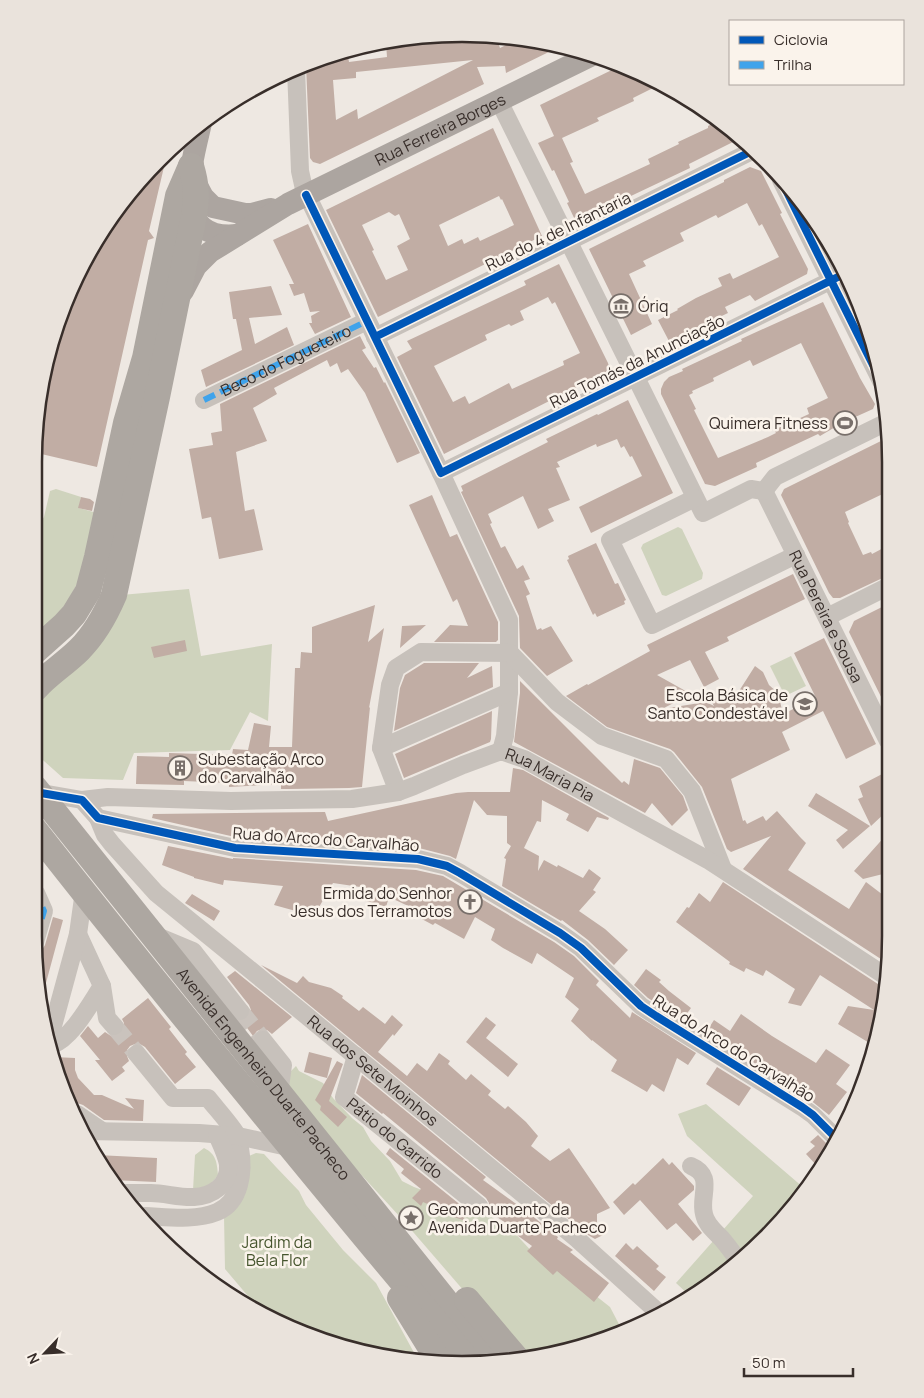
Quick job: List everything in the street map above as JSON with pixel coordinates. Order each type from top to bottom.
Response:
[{"type":"highway","points":[[42,682],[78,651],[102,622],[114,595],[157,397],[174,308],[203,212],[196,202],[194,175]]},
{"type":"highway","points":[[42,645],[74,614],[88,591],[126,423],[145,358],[178,196],[194,175]]},
{"type":"highway","points":[[42,661],[68,640],[88,618],[101,589],[140,426],[145,358]]},
{"type":"highway","name":"Avenida Engenheiro Duarte Pacheco","points":[[42,799],[279,1095],[425,1307],[464,1356]]},
{"type":"highway","name":"Avenida Engenheiro Duarte Pacheco","points":[[42,839],[292,1148],[364,1219],[488,1355]]},
{"type":"highway","points":[[364,1219],[423,1251],[511,1353]]},
{"type":"highway","points":[[364,1219],[436,1355]]},
{"type":"main road","name":"Rua Ferreira Borges","points":[[298,200],[581,60]]},
{"type":"main road","points":[[194,175],[199,135]]},
{"type":"main road","points":[[166,249],[183,225],[203,212],[252,214],[298,200]]},
{"type":"main road","points":[[174,308],[196,266],[210,252],[298,200]]},
{"type":"main road","points":[[203,212],[200,226],[214,235],[237,236]]},
{"type":"street","points":[[296,76],[301,177],[298,200],[371,329],[441,473],[509,620],[509,692],[502,751]]},
{"type":"street","points":[[499,100],[699,505]]},
{"type":"street","name":"Rua do 4 de Infantaria","points":[[371,329],[569,242],[746,154]]},
{"type":"street","points":[[815,235],[828,257]]},
{"type":"street","name":"Rua Tomás da Anunciação","points":[[441,473],[838,276]]},
{"type":"street","points":[[844,288],[858,325]]},
{"type":"street","name":"Beco do Fogueteiro","points":[[204,400],[371,329]]},
{"type":"street","points":[[796,554],[652,625],[610,540],[699,505],[751,489],[764,491],[775,477],[880,425]]},
{"type":"street","name":"Rua Pereira e Sousa","points":[[764,491],[882,729]]},
{"type":"street","points":[[827,617],[882,590]]},
{"type":"street","points":[[398,792],[381,748],[390,685],[396,668],[421,652],[510,653],[557,702],[602,736],[666,759],[692,790],[723,869]]},
{"type":"street","points":[[381,748],[509,692]]},
{"type":"street","name":"Rua Maria Pia","points":[[82,800],[108,797],[231,801],[352,799],[398,792],[502,751],[524,759],[559,777],[693,851],[880,972]]},
{"type":"street","points":[[42,791],[82,800],[98,818]]},
{"type":"street","name":"Rua dos Sete Moinhos","points":[[98,818],[105,835],[156,893],[576,1238],[652,1310]]},
{"type":"street","name":"Rua do Arco do Carvalhão","points":[[98,818],[235,848],[418,860],[447,866],[560,933],[581,948],[641,1006],[802,1107],[832,1134]]},
{"type":"street","points":[[53,1026],[78,934],[84,891]]},
{"type":"street","points":[[78,934],[102,986],[107,1018],[114,1026]]},
{"type":"street","points":[[151,934],[193,952],[240,1010]]},
{"type":"street","points":[[57,1043],[69,1034],[102,986]]},
{"type":"street","points":[[263,1040],[283,1065],[279,1095]]},
{"type":"street","points":[[137,1054],[173,1098],[208,1098],[238,1136],[242,1164],[236,1194],[226,1208],[209,1215],[188,1218],[150,1216]]},
{"type":"street","name":"Pátio do Garrido","points":[[356,1056],[344,1097],[479,1206]]},
{"type":"street","points":[[85,1119],[105,1132]]},
{"type":"street","points":[[91,1131],[238,1136],[292,1148]]},
{"type":"street","points":[[131,1193],[152,1193],[193,1198],[209,1195],[218,1190],[227,1175],[228,1164],[217,1135]]},
{"type":"street","points":[[691,1166],[699,1171],[704,1179],[703,1208],[705,1219],[734,1255]]},
{"type":"green space","points":[[56,489],[81,497],[79,508],[97,513],[81,577],[66,604],[42,628],[42,520],[50,491]]},
{"type":"green space","points":[[678,527],[682,529],[703,573],[702,579],[666,596],[662,595],[641,548],[643,544]]},
{"type":"green space","points":[[189,589],[201,656],[272,644],[268,721],[250,712],[230,750],[134,753],[123,780],[63,778],[42,759],[42,695],[121,595]]},
{"type":"green space","points":[[791,656],[806,686],[785,696],[770,666]]},
{"type":"green space","name":"Geomonumento da Avenida Duarte Pacheco","points":[[296,1066],[299,1071],[323,1083],[333,1098],[363,1127],[371,1141],[390,1161],[402,1181],[484,1213],[510,1228],[550,1271],[557,1265],[610,1307],[620,1325],[571,1341],[512,1353],[515,1350],[401,1218],[345,1157],[282,1080]]},
{"type":"green space","points":[[706,1104],[800,1184],[759,1233],[717,1269],[685,1291],[676,1283],[753,1196],[687,1136],[678,1114]]},
{"type":"green space","points":[[204,1148],[215,1159],[218,1175],[210,1185],[193,1190],[195,1155]]},
{"type":"green space","name":"Jardim da Bela Flor","points":[[256,1153],[264,1154],[299,1191],[306,1205],[343,1250],[376,1283],[414,1353],[353,1341],[301,1324],[249,1297],[225,1269],[224,1216],[249,1156]]},
{"type":"building","points":[[462,42],[499,44],[500,48],[506,45],[517,46],[549,52],[506,73],[505,66],[477,67],[484,84],[320,164],[313,162],[310,158],[306,72],[348,58],[349,62],[387,57],[386,50],[435,43]],"holes":[[[473,60],[358,119],[357,109],[336,120],[333,80],[356,78],[356,72]]]},
{"type":"building","points":[[612,70],[652,88],[633,98],[634,101],[597,118],[599,121],[562,138],[573,162],[570,163],[585,194],[650,164],[648,159],[708,128],[709,123],[733,142],[689,164],[690,168],[576,222],[554,170],[552,171],[538,143],[554,136],[540,105]]},
{"type":"building","points":[[493,128],[542,236],[378,317],[326,210]],"holes":[[[499,196],[514,225],[480,241],[478,237],[464,244],[462,239],[448,246],[439,225]],[[389,212],[395,216],[399,214],[410,239],[397,246],[408,270],[386,280],[362,225]]]},
{"type":"building","points":[[164,166],[149,231],[154,238],[148,240],[97,467],[42,454],[46,407],[57,353],[74,301],[99,252],[129,207]]},
{"type":"building","points":[[750,167],[761,171],[808,269],[807,274],[755,301],[750,295],[725,307],[728,313],[688,332],[689,334],[670,343],[658,320],[696,298],[722,286],[718,278],[730,273],[733,279],[779,257],[762,224],[759,226],[747,203],[718,218],[716,215],[680,233],[684,241],[643,261],[646,266],[629,274],[652,324],[631,335],[589,249],[724,182],[724,180]]},
{"type":"building","points":[[308,224],[351,317],[315,334],[309,323],[312,323],[311,316],[320,311],[310,312],[304,293],[294,296],[289,284],[294,284],[273,240]]},
{"type":"building","points":[[559,264],[609,367],[605,373],[444,454],[397,357],[412,349],[407,341],[526,285],[524,281]],"holes":[[[548,297],[552,304],[555,302],[580,353],[563,361],[564,365],[512,389],[509,383],[469,404],[465,396],[453,402],[434,366],[487,340],[485,335],[509,324],[511,326],[524,320],[520,311]]]},
{"type":"building","points":[[271,286],[282,315],[249,318],[255,344],[287,327],[294,345],[206,387],[201,370],[242,350],[236,319],[233,319],[229,292]]},
{"type":"building","points":[[823,302],[860,378],[875,404],[873,409],[842,423],[820,436],[818,434],[756,463],[757,467],[715,486],[705,484],[661,394],[661,389],[669,377],[742,341],[741,339]],"holes":[[[801,343],[828,398],[807,408],[809,414],[774,430],[776,433],[718,458],[694,410],[696,409],[689,395],[693,393],[692,391],[714,381],[713,378],[750,360],[753,366]]]},
{"type":"building","points":[[360,336],[366,348],[362,350],[385,382],[420,453],[397,463],[365,393],[348,369],[341,373],[337,363],[330,367],[327,360],[274,388],[277,394],[253,408],[267,441],[236,452],[245,511],[254,509],[263,550],[219,559],[211,517],[202,519],[189,449],[213,445],[211,433],[222,431],[220,404]]},
{"type":"building","points":[[628,400],[673,493],[591,533],[579,507],[642,476],[632,456],[630,457],[624,446],[621,448],[617,439],[597,447],[596,444],[557,462],[560,467],[556,468],[570,500],[548,509],[554,521],[538,529],[523,496],[488,514],[492,523],[490,524],[501,548],[505,546],[517,569],[523,565],[530,579],[524,581],[530,594],[526,596],[537,630],[551,626],[573,661],[547,676],[520,648],[519,616],[461,492],[463,491],[461,486],[548,442],[546,439]]},
{"type":"building","points":[[881,441],[882,494],[845,512],[863,555],[871,552],[872,554],[882,549],[882,578],[840,598],[833,598],[781,495],[784,489]]},
{"type":"building","points":[[432,495],[450,537],[457,534],[498,622],[498,640],[496,642],[434,642],[450,625],[468,626],[457,599],[453,602],[409,505]]},
{"type":"building","points":[[81,497],[94,502],[92,511],[78,508]]},
{"type":"building","points":[[596,543],[615,584],[618,583],[626,600],[624,601],[625,604],[597,617],[595,613],[593,615],[567,560],[569,559],[568,556]]},
{"type":"building","points":[[793,574],[805,599],[727,637],[729,641],[705,652],[719,679],[704,687],[690,660],[657,675],[691,694],[662,709],[706,702],[714,706],[711,701],[726,699],[732,702],[755,666],[763,672],[769,685],[778,693],[783,714],[816,698],[794,653],[824,638],[876,744],[846,759],[823,711],[782,732],[790,750],[731,779],[743,821],[745,820],[747,824],[763,816],[766,821],[777,811],[806,843],[788,870],[849,909],[866,882],[882,894],[881,959],[743,869],[771,836],[731,852],[727,849],[702,787],[674,752],[607,727],[566,696],[650,651],[647,645]]},
{"type":"building","points":[[375,605],[368,642],[384,628],[369,708],[362,787],[281,789],[281,784],[229,787],[229,783],[184,781],[184,785],[136,784],[137,756],[169,757],[169,753],[232,755],[233,749],[248,750],[254,723],[271,726],[269,747],[292,747],[295,668],[300,668],[301,652],[312,653],[312,627]]},
{"type":"building","points":[[882,607],[882,699],[849,632],[854,621]]},
{"type":"building","points":[[426,625],[400,648],[402,626]]},
{"type":"building","points":[[185,640],[187,651],[154,658],[151,647]]},
{"type":"building","points":[[424,663],[479,663],[467,678],[492,666],[493,687],[394,731],[400,688],[405,675]]},
{"type":"building","points":[[520,681],[622,783],[624,781],[629,785],[634,759],[660,768],[683,796],[688,810],[672,826],[652,803],[645,813],[514,742]]},
{"type":"building","points":[[492,711],[490,742],[404,778],[395,754]]},
{"type":"building","points":[[513,768],[523,770],[609,818],[608,820],[597,817],[588,832],[566,820],[569,814],[542,800],[541,822],[537,821],[524,848],[539,856],[538,871],[544,860],[583,878],[589,869],[601,878],[593,890],[596,892],[579,911],[605,929],[628,950],[614,965],[588,940],[562,920],[502,886],[506,859],[504,858],[511,846],[507,843],[507,816],[487,815],[474,800],[456,859],[419,848],[277,840],[278,832],[236,833],[235,837],[152,818],[153,814],[325,812],[328,821],[456,793],[510,792]]},
{"type":"building","points":[[882,774],[882,816],[871,826],[858,799],[863,797],[859,786]]},
{"type":"building","points":[[816,793],[870,826],[843,849],[836,840],[848,830],[808,806]]},
{"type":"building","points":[[882,840],[882,874],[863,879],[854,871]]},
{"type":"building","points":[[168,846],[233,859],[416,870],[443,876],[554,942],[574,956],[599,981],[596,985],[630,1018],[632,1012],[696,1053],[688,1065],[677,1058],[664,1092],[652,1084],[647,1092],[611,1071],[617,1060],[592,1041],[571,1021],[579,1009],[565,997],[574,978],[537,953],[532,964],[503,948],[491,940],[495,929],[475,917],[464,939],[435,923],[433,925],[418,917],[421,912],[389,897],[386,907],[363,900],[367,888],[333,883],[315,914],[303,913],[274,905],[283,886],[224,880],[223,885],[194,878],[162,865]]},
{"type":"building","points":[[723,882],[879,985],[873,1018],[868,1042],[838,1024],[848,1006],[874,1010],[820,975],[801,1006],[788,1003],[795,989],[766,970],[763,976],[746,968],[744,972],[729,964],[730,962],[676,922],[699,893],[710,902]]},
{"type":"building","points":[[192,894],[220,911],[214,921],[185,903]]},
{"type":"building","points":[[53,917],[63,920],[45,985],[42,949]]},
{"type":"building","points":[[261,965],[297,983],[303,976],[309,982],[331,988],[359,1011],[363,1007],[385,1024],[392,1015],[403,1025],[378,1052],[407,1076],[417,1063],[427,1071],[439,1053],[450,1061],[448,1064],[466,1080],[471,1074],[491,1091],[488,1095],[505,1109],[508,1106],[526,1122],[538,1136],[531,1146],[550,1161],[569,1148],[610,1208],[597,1214],[597,1226],[605,1234],[595,1239],[588,1235]]},
{"type":"building","points":[[646,969],[661,980],[659,982],[669,991],[691,1008],[682,1020],[648,998],[634,985]]},
{"type":"building","points":[[235,971],[292,1017],[272,1034],[262,1029],[253,1036],[242,1021],[247,1019],[250,1014],[249,1005],[227,977]]},
{"type":"building","points":[[148,998],[171,1027],[169,1029],[196,1067],[175,1084],[145,1047],[135,1044],[127,1050],[129,1061],[122,1067],[125,1071],[112,1081],[95,1060],[100,1060],[80,1036],[88,1026],[98,1038],[105,1032],[111,1036],[121,1034],[124,1029],[122,1019]]},
{"type":"building","points":[[741,1014],[816,1063],[826,1049],[850,1065],[836,1084],[847,1092],[829,1115],[809,1099],[812,1095],[788,1078],[785,1083],[722,1042],[721,1044],[705,1034],[714,1020],[730,1031]]},
{"type":"building","points":[[486,1017],[496,1025],[486,1038],[518,1064],[508,1077],[466,1042]]},
{"type":"building","points":[[309,1052],[332,1058],[327,1078],[304,1072]]},
{"type":"building","points":[[61,1057],[75,1058],[75,1070],[78,1078],[94,1095],[102,1095],[134,1109],[125,1098],[144,1100],[143,1121],[104,1120],[83,1105],[77,1103]]},
{"type":"building","points":[[337,1061],[343,1064],[329,1101],[347,1117],[338,1127],[320,1110],[321,1106],[315,1100]]},
{"type":"building","points":[[717,1067],[751,1088],[739,1106],[706,1084]]},
{"type":"building","points":[[362,1075],[486,1177],[483,1180],[530,1214],[558,1237],[557,1239],[573,1250],[570,1252],[609,1283],[594,1302],[557,1271],[553,1275],[527,1251],[532,1246],[510,1230],[512,1227],[488,1211],[489,1203],[486,1198],[356,1093]]},
{"type":"building","points":[[818,1135],[826,1143],[815,1163],[806,1154],[815,1146],[810,1142]]},
{"type":"building","points":[[390,1148],[468,1211],[463,1220],[447,1215],[448,1213],[423,1202],[421,1206],[412,1198],[421,1189],[401,1173],[404,1169],[386,1154]]},
{"type":"building","points":[[105,1155],[157,1158],[156,1182],[121,1180]]},
{"type":"building","points":[[663,1158],[669,1165],[672,1162],[694,1186],[694,1190],[678,1204],[702,1233],[693,1241],[676,1223],[667,1230],[640,1200],[624,1215],[613,1202],[633,1183],[635,1185]]},
{"type":"building","points":[[626,1243],[633,1250],[637,1246],[659,1266],[656,1269],[666,1277],[654,1291],[615,1256]]},
{"type":"tunnel","points":[[240,1011],[263,1040]]},
{"type":"tunnel","points":[[114,1026],[137,1054]]},
{"type":"marked path","points":[[204,400],[367,321]]},
{"type":"marked path","points":[[42,906],[44,911],[42,918]]},
{"type":"cycle path","points":[[375,337],[746,154]]},
{"type":"cycle path","points":[[306,195],[441,473],[838,277]]},
{"type":"cycle path","points":[[794,205],[867,353]]},
{"type":"cycle path","points":[[42,793],[82,800],[98,818],[235,848],[418,859],[447,866],[560,933],[581,948],[641,1006],[802,1107],[832,1134]]},
{"type":"place","name":"Óriq","points":[[621,306]]},
{"type":"place","name":"Quimera Fitness","points":[[845,423]]},
{"type":"place","name":"Escola Básica de Santo Condestável","points":[[805,704]]},
{"type":"place","name":"Subestação Arco do Carvalhão","points":[[180,768]]},
{"type":"place","name":"Ermida do Senhor Jesus dos Terramotos","points":[[470,902]]},
{"type":"place","name":"Geomonumento da Avenida Duarte Pacheco","points":[[411,1218]]}]
